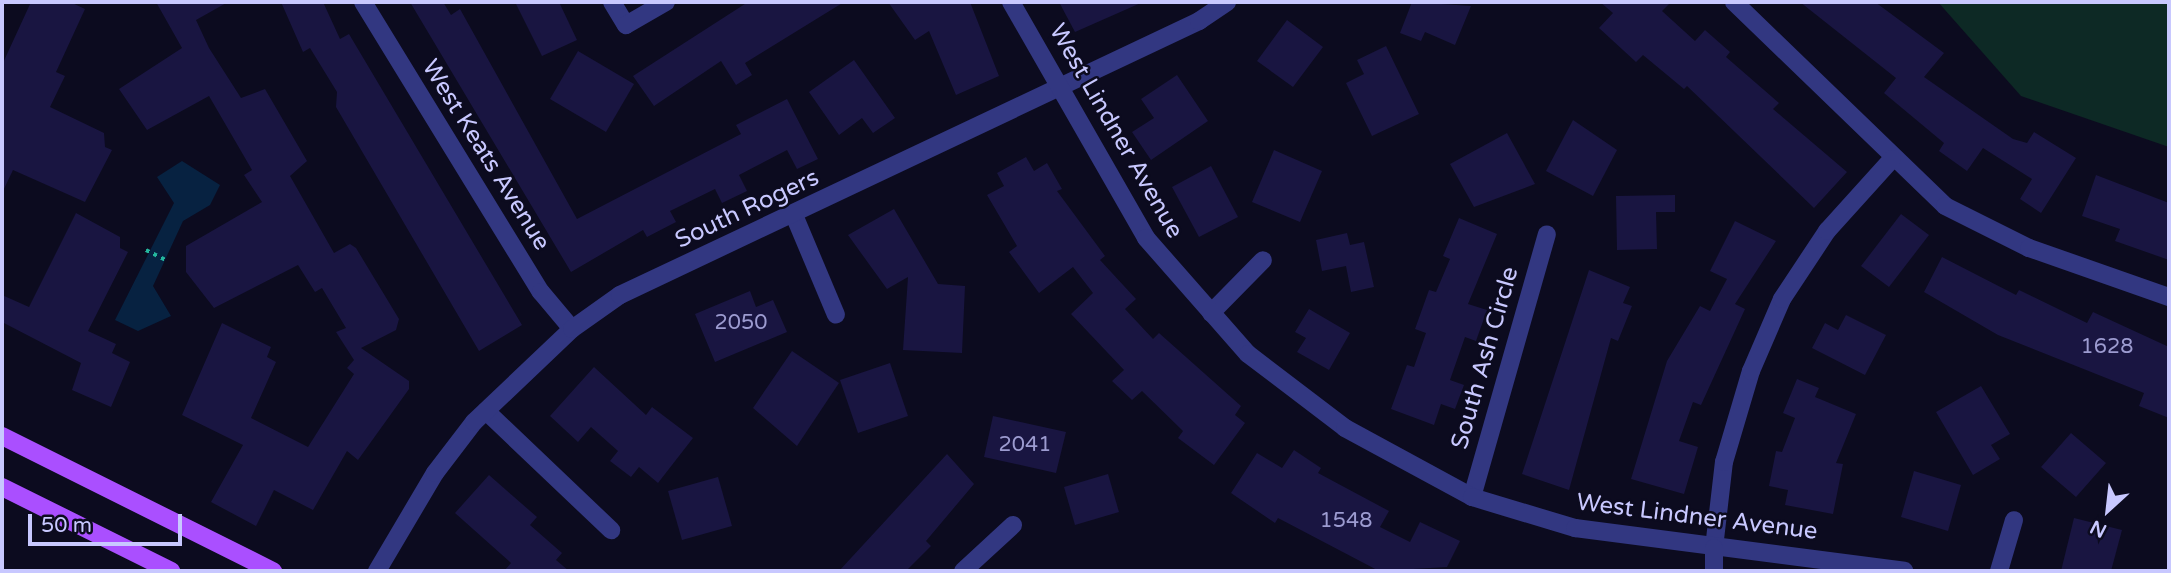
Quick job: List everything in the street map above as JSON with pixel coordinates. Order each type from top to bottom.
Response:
[{"type":"main road","points":[[2,436],[273,571]]},
{"type":"main road","points":[[2,487],[171,571]]},
{"type":"street","name":"West Keats Avenue","points":[[363,2],[541,292],[572,329]]},
{"type":"street","points":[[612,2],[626,25],[666,2]]},
{"type":"street","name":"West Lindner Avenue","points":[[1011,2],[1146,239],[1211,313],[1294,394],[1391,457],[1472,497],[1575,528],[1904,571]]},
{"type":"street","name":"South Rogers","points":[[377,571],[435,473],[486,411],[572,329],[620,295],[794,215],[1061,86],[1227,2]]},
{"type":"street","points":[[1734,2],[1892,159],[1945,206],[2029,248],[2169,297]]},
{"type":"street","points":[[1714,571],[1714,548],[1724,462],[1751,371],[1782,299],[1827,231],[1892,159]]},
{"type":"street","points":[[794,215],[836,315]]},
{"type":"street","name":"South Ash Circle","points":[[1472,497],[1547,234]]},
{"type":"street","points":[[1211,313],[1263,260]]},
{"type":"street","points":[[486,411],[611,530]]},
{"type":"street","points":[[1999,571],[2014,520]]},
{"type":"street","points":[[963,571],[1013,525]]},
{"type":"path","points":[[146,250],[168,261]]},
{"type":"green space","points":[[1938,2],[2169,2],[2169,147],[2021,96]]},
{"type":"water","points":[[182,161],[220,185],[210,205],[183,221],[153,286],[171,316],[138,331],[115,320],[174,203],[157,177]]},
{"type":"building","points":[[31,2],[70,2],[85,9],[56,72],[65,76],[50,107],[104,133],[105,147],[112,150],[85,202],[13,170],[2,193],[2,65]]},
{"type":"building","points":[[156,2],[228,2],[196,20],[209,48],[241,98],[265,89],[307,161],[290,176],[334,253],[350,244],[356,248],[399,319],[396,330],[361,348],[409,381],[409,389],[358,460],[347,451],[313,510],[274,490],[256,526],[211,502],[243,445],[182,415],[222,323],[271,347],[267,357],[276,362],[251,418],[308,447],[354,374],[347,368],[354,360],[336,332],[346,328],[322,288],[315,292],[298,265],[214,308],[186,272],[186,246],[262,202],[244,175],[252,170],[209,96],[147,130],[119,89],[182,48]]},
{"type":"building","points":[[281,2],[323,2],[340,39],[349,34],[522,325],[479,351],[336,107],[337,92],[310,48],[303,52]]},
{"type":"building","points":[[410,2],[443,2],[451,15],[460,9],[577,219],[741,134],[736,125],[787,99],[818,159],[797,169],[787,150],[739,175],[747,191],[722,203],[715,189],[670,211],[676,222],[647,237],[643,230],[571,272]]},
{"type":"building","points":[[515,2],[559,2],[577,40],[542,56]]},
{"type":"building","points":[[748,2],[844,2],[745,63],[752,75],[736,85],[721,61],[654,106],[633,76]]},
{"type":"building","points":[[888,2],[970,2],[999,76],[956,95],[929,31],[915,40]]},
{"type":"building","points":[[1059,2],[1143,2],[1075,32]]},
{"type":"building","points":[[1412,2],[1471,6],[1455,45],[1425,32],[1421,41],[1400,33]]},
{"type":"building","points":[[1600,2],[1671,2],[1662,11],[1695,41],[1705,30],[1730,52],[1726,57],[1779,103],[1773,109],[1847,172],[1814,208],[1687,86],[1684,89],[1643,55],[1636,62],[1599,28],[1613,13]]},
{"type":"building","points":[[1800,2],[1875,2],[1944,53],[1924,77],[2013,139],[2027,143],[2034,132],[2076,158],[2041,213],[2020,199],[2032,179],[1983,148],[1967,171],[1939,151],[1944,143],[1884,93],[1896,78]]},
{"type":"building","points":[[1287,20],[1323,47],[1293,87],[1257,61]]},
{"type":"building","points":[[1386,46],[1419,114],[1372,136],[1346,83],[1364,74],[1357,60]]},
{"type":"building","points":[[578,51],[634,84],[606,132],[550,99]]},
{"type":"building","points":[[854,60],[895,118],[873,133],[862,118],[839,135],[809,92]]},
{"type":"building","points":[[1177,75],[1208,121],[1151,160],[1132,132],[1154,118],[1141,99]]},
{"type":"building","points":[[1573,120],[1617,150],[1593,196],[1546,171]]},
{"type":"building","points":[[1507,133],[1535,184],[1474,207],[1450,164]]},
{"type":"building","points":[[1274,150],[1322,171],[1300,222],[1252,202]]},
{"type":"building","points":[[1026,157],[1034,171],[1047,163],[1062,189],[1057,191],[1105,256],[1100,260],[1136,299],[1125,309],[1153,339],[1159,333],[1241,406],[1235,415],[1245,423],[1214,465],[1178,438],[1183,431],[1142,391],[1132,400],[1112,381],[1124,370],[1071,314],[1093,293],[1073,267],[1039,293],[1009,252],[1017,246],[987,195],[1004,186],[997,173]]},
{"type":"building","points":[[1211,166],[1238,217],[1199,237],[1172,187]]},
{"type":"building","points":[[2096,175],[2169,203],[2169,260],[2115,241],[2120,229],[2082,216]]},
{"type":"building","points":[[1675,195],[1675,212],[1656,212],[1657,249],[1617,250],[1616,196]]},
{"type":"building","points":[[894,209],[938,284],[965,286],[962,353],[903,350],[908,277],[887,289],[848,235]]},
{"type":"building","points":[[76,213],[120,237],[120,248],[128,252],[88,331],[116,344],[112,353],[130,362],[111,407],[72,390],[81,363],[2,322],[2,295],[29,307]]},
{"type":"building","points":[[1901,214],[1929,235],[1889,287],[1861,266]]},
{"type":"building","points":[[1459,218],[1497,234],[1468,304],[1487,310],[1476,341],[1465,337],[1450,380],[1464,385],[1455,409],[1441,404],[1434,425],[1391,409],[1407,365],[1414,367],[1426,333],[1415,329],[1429,290],[1436,292],[1450,259],[1443,256]]},
{"type":"building","points":[[1735,221],[1776,241],[1735,304],[1745,309],[1701,405],[1693,402],[1679,441],[1698,447],[1684,494],[1631,479],[1667,361],[1700,306],[1710,311],[1727,279],[1710,271]]},
{"type":"building","points":[[1347,233],[1350,245],[1364,242],[1374,287],[1351,292],[1346,266],[1322,271],[1316,240]]},
{"type":"building","points":[[1942,257],[2016,295],[2019,290],[2087,323],[2093,312],[2169,347],[2169,418],[2139,406],[2144,393],[1998,335],[1924,292]]},
{"type":"building","points":[[1589,270],[1630,287],[1623,303],[1632,306],[1618,341],[1611,338],[1569,490],[1522,474]]},
{"type":"building","points":[[750,291],[756,307],[773,300],[787,332],[715,362],[695,314]]},
{"type":"building","points":[[1309,309],[1350,333],[1329,370],[1297,352],[1306,338],[1295,332]]},
{"type":"building","points":[[1846,315],[1886,335],[1865,375],[1812,348],[1825,323],[1838,330]]},
{"type":"building","points":[[792,351],[839,383],[797,446],[753,408]]},
{"type":"building","points":[[890,363],[908,416],[858,433],[840,380]]},
{"type":"building","points":[[594,367],[646,415],[652,407],[693,438],[658,483],[639,467],[631,477],[610,461],[618,451],[591,427],[578,442],[550,416]]},
{"type":"building","points":[[1797,379],[1819,388],[1815,397],[1856,414],[1836,463],[1843,464],[1833,514],[1785,505],[1788,490],[1769,486],[1776,451],[1782,452],[1795,418],[1783,413]]},
{"type":"building","points":[[1981,386],[2010,434],[1991,445],[2000,459],[1973,475],[1936,412]]},
{"type":"building","points":[[993,416],[1066,432],[1056,473],[984,457]]},
{"type":"building","points":[[2071,433],[2106,463],[2076,497],[2041,467]]},
{"type":"building","points":[[1294,450],[1321,468],[1318,473],[1389,511],[1380,527],[1410,542],[1420,522],[1460,541],[1447,567],[1379,571],[1278,518],[1275,523],[1231,493],[1257,453],[1282,468]]},
{"type":"building","points":[[947,454],[974,484],[926,541],[931,546],[906,571],[839,571]]},
{"type":"building","points":[[1914,471],[1961,485],[1948,531],[1901,517]]},
{"type":"building","points":[[1108,474],[1119,512],[1075,525],[1064,487]]},
{"type":"building","points":[[489,475],[537,517],[530,525],[562,553],[556,560],[569,571],[504,571],[511,563],[455,513]]},
{"type":"building","points":[[718,477],[732,526],[682,540],[668,491]]},
{"type":"building","points":[[2074,518],[2122,530],[2111,571],[2061,571]]}]
